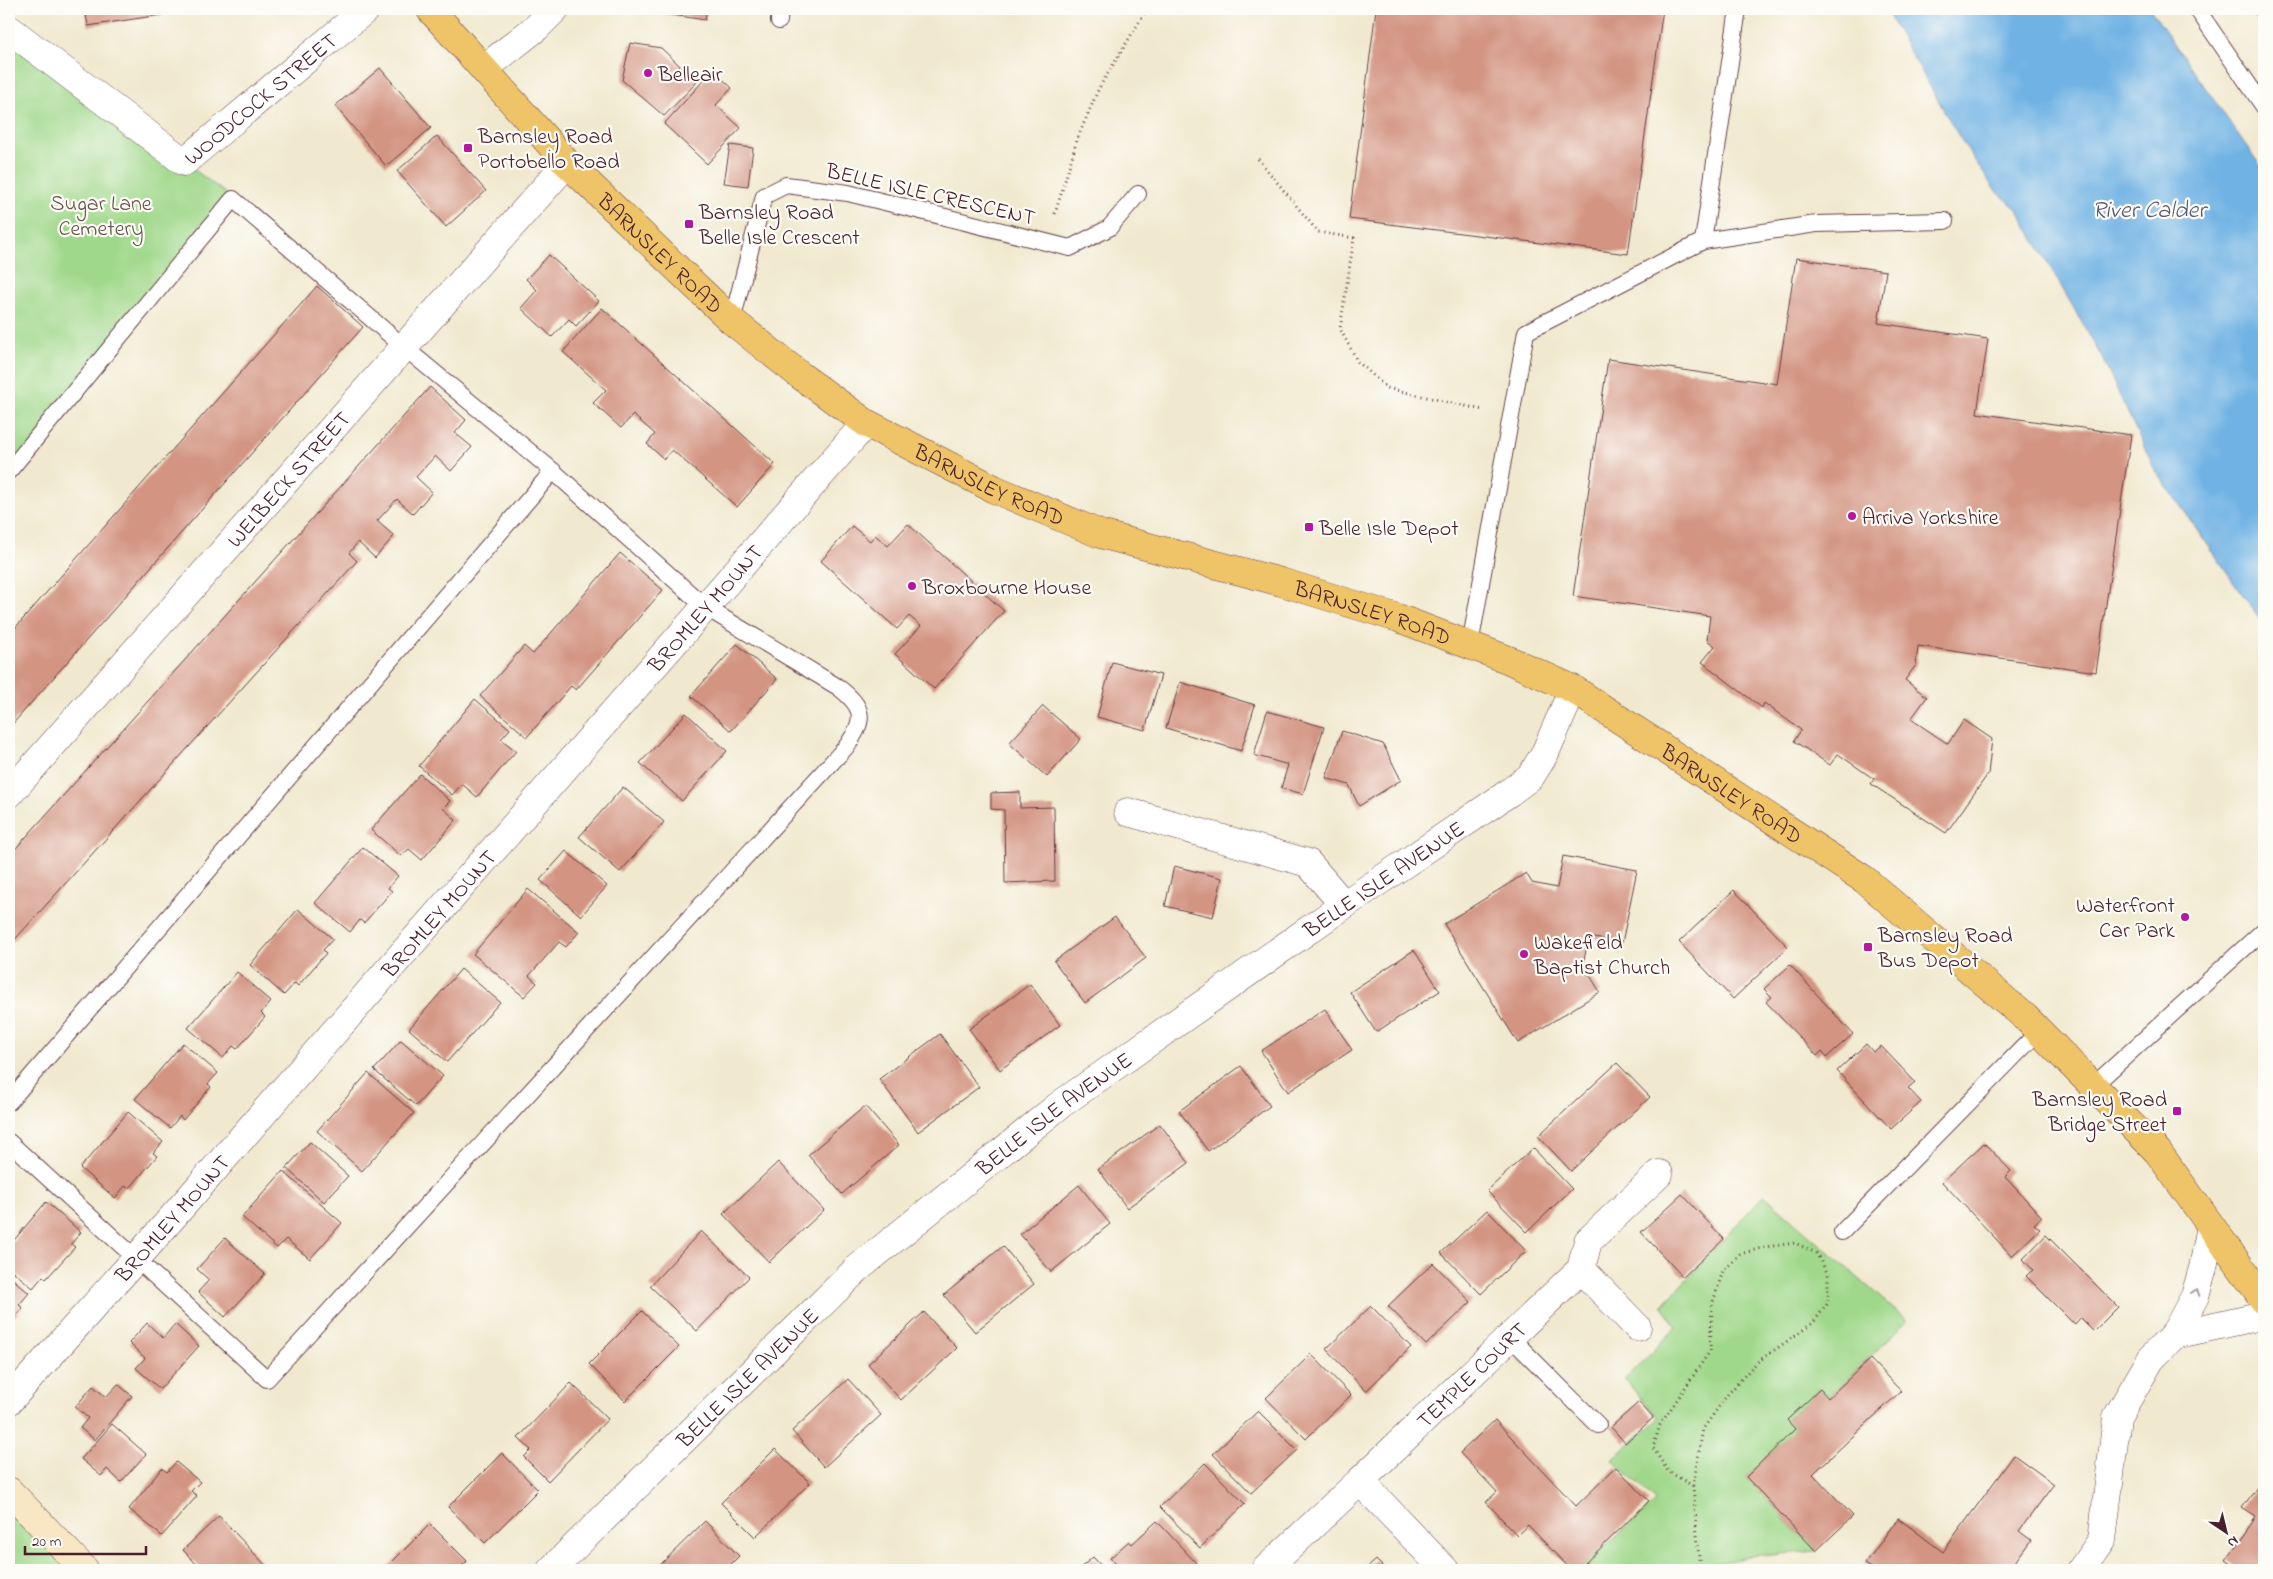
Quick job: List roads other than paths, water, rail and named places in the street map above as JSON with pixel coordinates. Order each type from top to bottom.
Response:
[{"type":"main road","name":"BARNSLEY ROAD","points":[[430,9],[568,162],[732,321],[800,376],[866,423],[994,489],[1100,534],[1281,582],[1398,618],[1509,660],[1573,689],[1865,880],[2039,1031],[2158,1152],[2264,1300]]},
{"type":"street","name":"WOODCOCK STREET","points":[[9,29],[184,162],[366,9]]},
{"type":"street","points":[[485,68],[537,27],[554,9]]},
{"type":"street","name":"WELBECK STREET","points":[[9,794],[568,162]]},
{"type":"street","name":"BROMLEY MOUNT","points":[[9,1401],[136,1259],[866,423]]},
{"type":"street","name":"BELLE ISLE AVENUE","points":[[551,1570],[857,1269],[1061,1104],[1531,776],[1545,753],[1573,689]]},
{"type":"street","points":[[1128,812],[1308,863],[1344,905]]},
{"type":"street","points":[[1637,1327],[1581,1269],[1588,1241],[1659,1174]]},
{"type":"street","points":[[2081,1570],[2102,1540],[2117,1417],[2151,1359],[2174,1335],[2195,1296],[2204,1268],[2211,1226]]},
{"type":"street","name":"TEMPLE COURT","points":[[1265,1570],[1581,1269]]},
{"type":"street","points":[[2174,1335],[2264,1315]]},
{"type":"street","points":[[1360,1481],[1445,1570]]},
{"type":"street","points":[[9,1491],[84,1570]]},
{"type":"lane","points":[[1703,241],[1738,9]]},
{"type":"lane","points":[[2197,9],[2264,107]]},
{"type":"lane","name":"BELLE ISLE CRESCENT","points":[[732,321],[764,196],[786,185],[848,192],[1070,248],[1109,228],[1138,194]]},
{"type":"lane","points":[[9,471],[234,199],[405,348],[553,471],[704,607],[838,687],[854,700],[860,716],[857,732],[846,747],[267,1379],[9,1142]]},
{"type":"lane","points":[[1470,645],[1526,332],[1703,241],[1816,224],[1945,221]]},
{"type":"lane","points":[[9,1102],[553,471]]},
{"type":"lane","points":[[2093,1086],[2264,930]]},
{"type":"lane","points":[[1842,1232],[2039,1031]]},
{"type":"lane","points":[[1510,1337],[1598,1425]]},
{"type":"water","name":"River Calder","points":[[1885,9],[2150,9],[2264,171],[2264,625],[2154,468],[2101,356],[2017,209],[1994,189],[1960,138]]},
{"type":"place","name":"Belleair","points":[[648,73]]},
{"type":"place","name":"Barnsley Road Portobello Road","points":[[468,148]]},
{"type":"place","name":"Barnsley Road Belle Isle Crescent","points":[[689,224]]},
{"type":"place","name":"Arriva Yorkshire","points":[[1852,516]]},
{"type":"place","name":"Belle Isle Depot","points":[[1309,527]]},
{"type":"place","name":"Broxbourne House","points":[[912,586]]},
{"type":"place","name":"Waterfront Car Park","points":[[2185,917]]},
{"type":"place","name":"Barnsley Road Bus Depot","points":[[1868,947]]},
{"type":"place","name":"Wakefield Baptist Church","points":[[1524,954]]},
{"type":"place","name":"Barnsley Road Bridge Street","points":[[2177,1111]]},
{"type":"park label","name":"Sugar Lane Cemetery","points":[[101,214]]}]
